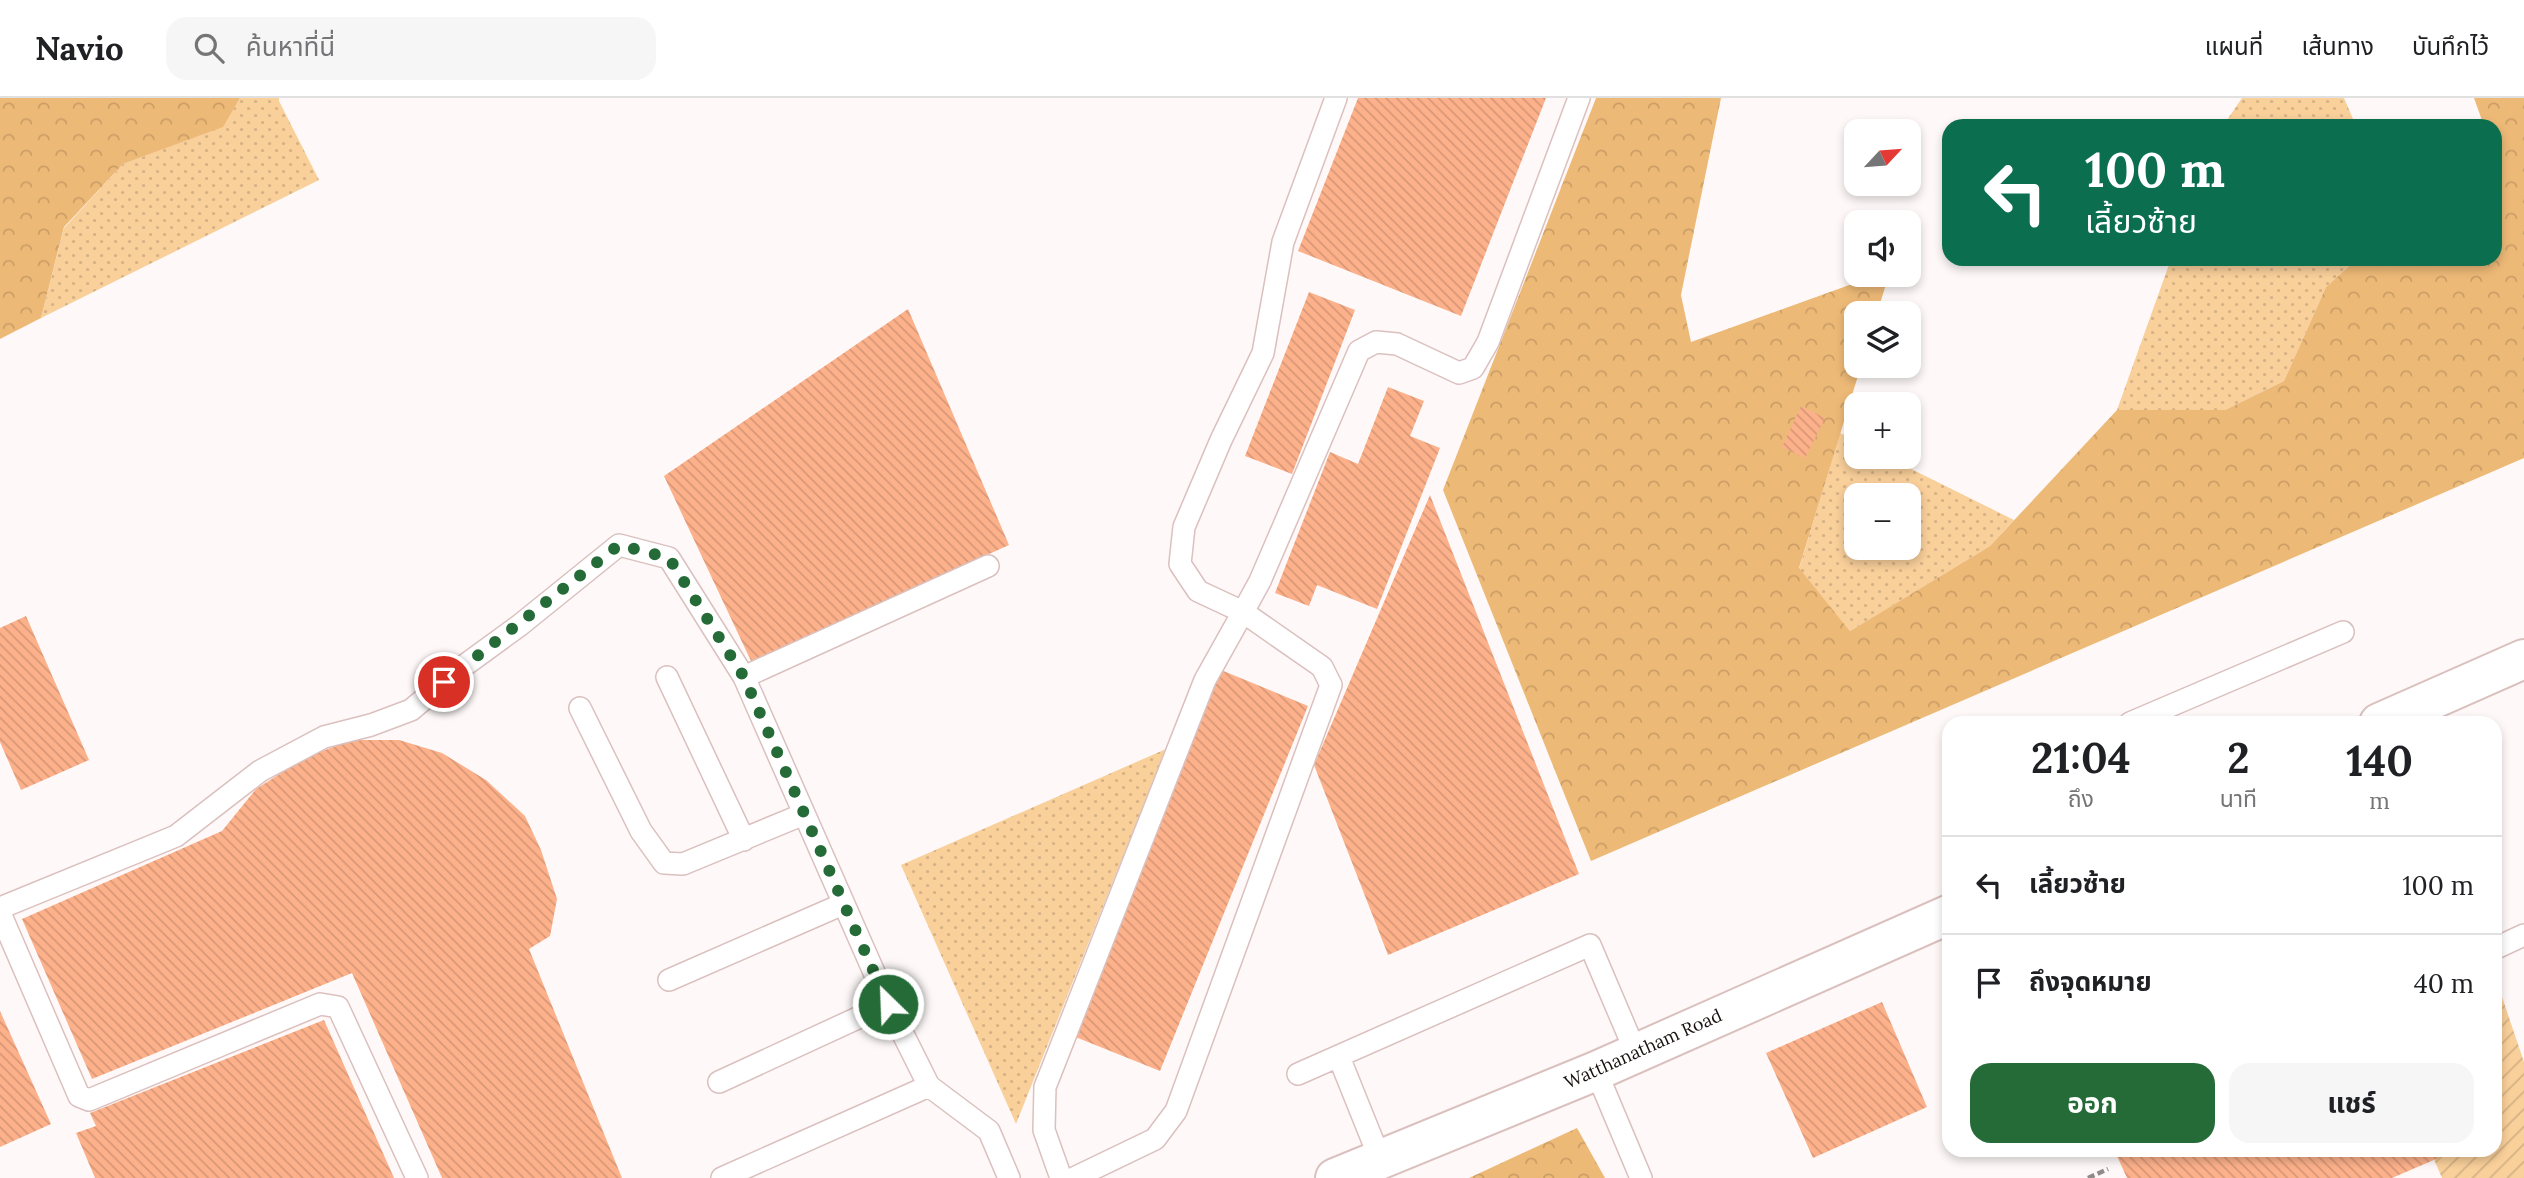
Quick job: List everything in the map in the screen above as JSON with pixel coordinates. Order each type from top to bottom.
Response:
[{"type":"street","points":[[2403,716],[2524,659]]},
{"type":"street","name":"Watthanatham Road","points":[[1335,1178],[1596,1071],[1942,918]]},
{"type":"lane","points":[[1073,1178],[1155,1139],[1176,1111],[1331,685],[1322,667],[1243,612],[1198,591],[1180,564],[1184,527],[1221,440],[1263,353],[1283,242],[1336,98]]},
{"type":"lane","points":[[1061,1178],[1044,1130],[1045,1087],[1205,680],[1260,581],[1359,351],[1377,342],[1397,344],[1459,373],[1473,368],[1488,342],[1579,98]]},
{"type":"lane","points":[[417,1178],[338,1007],[320,1004],[89,1100],[79,1096],[0,911],[176,836],[260,771],[324,737],[371,725],[411,710],[619,545],[669,558],[744,677],[888,1004],[929,1086],[989,1131],[1009,1178]]},
{"type":"lane","points":[[744,677],[988,566]]},
{"type":"lane","points":[[2146,716],[2343,632]]},
{"type":"lane","points":[[667,677],[744,840]]},
{"type":"lane","points":[[580,708],[641,831],[664,863],[684,864],[804,814]]},
{"type":"lane","points":[[669,980],[843,904]]},
{"type":"lane","points":[[2502,940],[2524,935]]},
{"type":"lane","points":[[1298,1074],[1590,945],[1636,1053]]},
{"type":"lane","points":[[719,1083],[888,1004]]},
{"type":"lane","points":[[1339,1057],[1380,1159]]},
{"type":"lane","points":[[1596,1071],[1641,1178]]},
{"type":"lane","points":[[722,1178],[929,1086]]},
{"type":"path","points":[[2088,1178],[2108,1169]]},
{"type":"shaded area","points":[[240,98],[279,98],[319,180],[41,318],[64,228],[123,164],[222,127]]},
{"type":"shaded area","points":[[2242,98],[2344,98],[2353,119],[2228,119]]},
{"type":"shaded area","points":[[2168,266],[2349,266],[2326,287],[2284,381],[2225,410],[2117,410]]},
{"type":"shaded area","points":[[1840,433],[1844,435],[1844,469],[1911,469],[2014,520],[1990,546],[1850,631],[1799,569]]},
{"type":"shaded area","points":[[1166,749],[1016,1124],[901,865]]},
{"type":"shaded area","points":[[2502,997],[2524,1062],[2524,1178],[2442,1178],[2433,1157],[2502,1157]]},
{"type":"green space","points":[[0,98],[240,98],[223,127],[123,164],[64,227],[41,318],[0,339]]},
{"type":"green space","points":[[1596,98],[1721,98],[1681,295],[1691,342],[1844,287],[1885,287],[1881,301],[1844,301],[1844,378],[1857,378],[1853,392],[1844,392],[1844,421],[1799,568],[1850,631],[1990,546],[2117,410],[2225,410],[2284,381],[2326,287],[2349,266],[2502,266],[2502,119],[2482,119],[2474,98],[2524,98],[2524,458],[1591,861],[1443,490]]},
{"type":"green space","points":[[1577,1128],[1605,1178],[1469,1178]]},
{"type":"building","points":[[1358,98],[1546,98],[1461,316],[1298,251]]},
{"type":"building","points":[[1309,292],[1355,310],[1292,474],[1245,456]]},
{"type":"building","points":[[908,309],[1009,545],[751,661],[664,476]]},
{"type":"building","points":[[1388,387],[1424,401],[1410,436],[1440,448],[1377,609],[1317,585],[1309,606],[1275,593],[1330,452],[1358,464]]},
{"type":"building","points":[[1801,406],[1825,418],[1805,458],[1782,447]]},
{"type":"building","points":[[1430,495],[1579,874],[1388,955],[1314,765]]},
{"type":"building","points":[[26,616],[89,760],[21,790],[0,742],[0,628]]},
{"type":"building","points":[[1221,670],[1308,706],[1160,1071],[1073,1036]]},
{"type":"building","points":[[353,740],[399,740],[442,753],[486,780],[525,816],[541,850],[557,899],[550,936],[529,949],[622,1178],[442,1178],[352,973],[92,1079],[22,919],[222,831],[256,789],[308,756]]},
{"type":"building","points":[[1882,1002],[1927,1107],[1813,1158],[1766,1053]]},
{"type":"building","points":[[0,1011],[51,1124],[0,1147]]},
{"type":"building","points":[[324,1020],[394,1178],[95,1178],[76,1133],[96,1126],[90,1113]]},
{"type":"building","points":[[2117,1157],[2441,1157],[2392,1178],[2127,1178]]},
{"type":"route","points":[[444,682],[619,545],[669,558],[744,677],[888,1004]]}]
